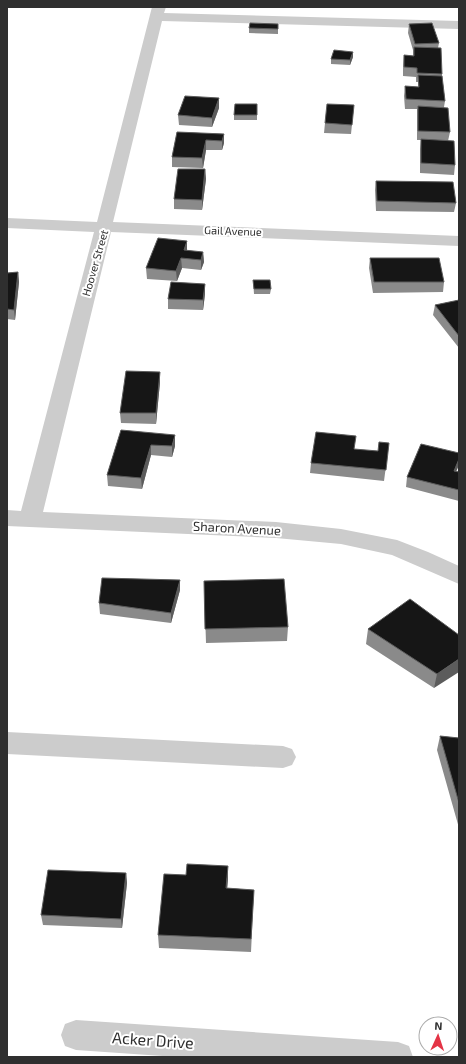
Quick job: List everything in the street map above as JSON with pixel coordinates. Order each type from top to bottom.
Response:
[{"type":"street","points":[[158,12],[459,24]]},
{"type":"street","name":"Hoover Street","points":[[30,520],[98,248],[106,226],[158,12]]},
{"type":"street","name":"Gail Avenue","points":[[7,223],[459,240]]},
{"type":"street","name":"Sharon Avenue","points":[[7,518],[276,530],[320,534],[380,544],[418,557],[459,576]]},
{"type":"street","points":[[7,743],[283,757]]},
{"type":"street","name":"Acker Drive","points":[[76,1035],[398,1057]]},
{"type":"building","points":[[250,23],[278,24],[278,29],[249,28]]},
{"type":"building","points":[[432,23],[439,43],[415,44],[409,24]]},
{"type":"building","points":[[414,47],[441,48],[442,74],[417,73],[417,68],[404,67],[404,55],[414,56]]},
{"type":"building","points":[[334,50],[353,52],[350,60],[331,59]]},
{"type":"building","points":[[418,75],[442,76],[445,101],[406,99],[405,86],[419,87]]},
{"type":"building","points":[[185,96],[219,98],[212,118],[178,115]]},
{"type":"building","points":[[235,104],[257,104],[257,115],[234,115]]},
{"type":"building","points":[[327,104],[354,105],[352,125],[325,123]]},
{"type":"building","points":[[418,106],[448,108],[450,132],[418,131]]},
{"type":"building","points":[[177,132],[224,134],[222,141],[206,140],[202,158],[172,157]]},
{"type":"building","points":[[421,139],[454,141],[455,165],[421,163]]},
{"type":"building","points":[[178,169],[205,169],[202,200],[174,199]]},
{"type":"building","points":[[376,181],[453,182],[456,203],[377,201]]},
{"type":"building","points":[[158,238],[187,241],[184,250],[203,252],[201,260],[181,258],[176,271],[146,268]]},
{"type":"building","points":[[370,258],[439,258],[444,282],[374,282]]},
{"type":"building","points":[[18,272],[14,310],[7,309],[7,273]]},
{"type":"building","points":[[253,280],[270,280],[271,289],[254,289]]},
{"type":"building","points":[[171,282],[205,284],[203,300],[168,299]]},
{"type":"building","points":[[459,300],[459,336],[435,305]]},
{"type":"building","points":[[126,371],[160,372],[156,413],[120,413]]},
{"type":"building","points":[[121,430],[175,435],[172,446],[151,445],[141,478],[107,475]]},
{"type":"building","points":[[316,432],[356,436],[354,449],[378,451],[379,442],[389,443],[386,470],[311,463]]},
{"type":"building","points":[[421,444],[459,453],[459,459],[454,471],[459,472],[459,490],[407,477]]},
{"type":"building","points":[[102,578],[180,580],[171,613],[99,603]]},
{"type":"building","points":[[284,579],[288,627],[205,629],[204,581]]},
{"type":"building","points":[[410,599],[459,635],[459,659],[437,674],[368,629]]},
{"type":"building","points":[[440,736],[459,738],[459,803]]},
{"type":"building","points":[[187,864],[228,866],[226,888],[254,890],[251,939],[158,935],[164,874],[186,875]]},
{"type":"building","points":[[48,870],[126,873],[121,919],[41,915]]}]
